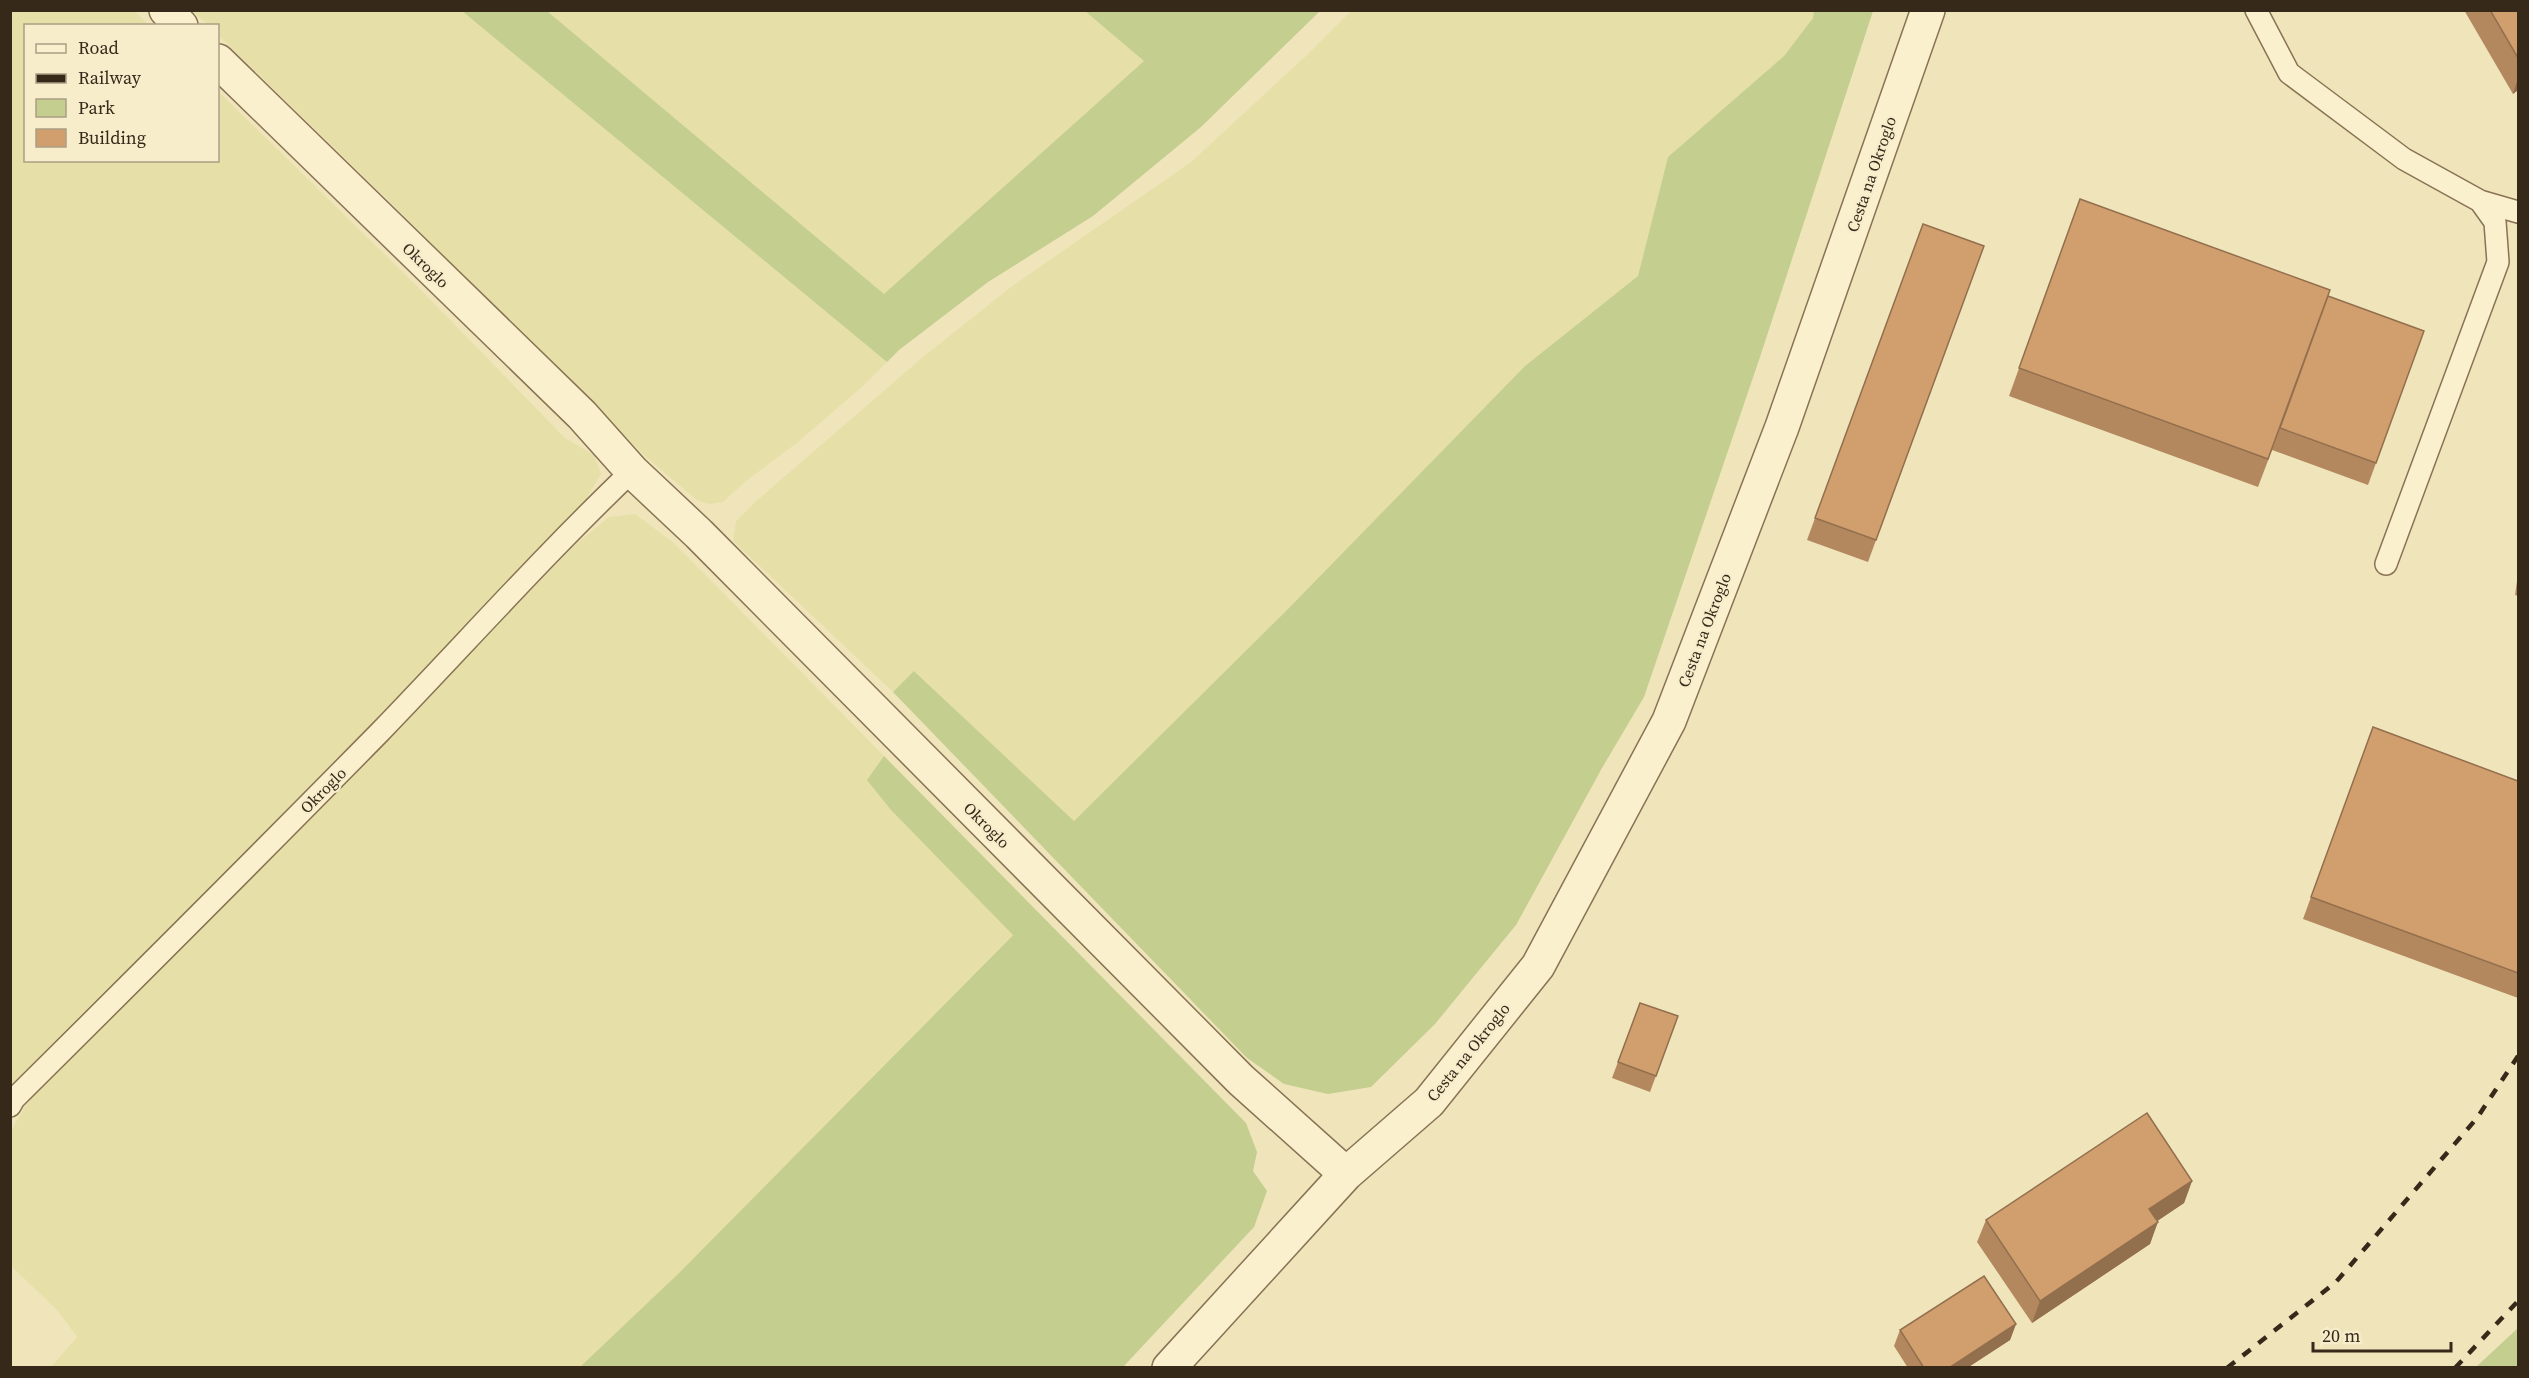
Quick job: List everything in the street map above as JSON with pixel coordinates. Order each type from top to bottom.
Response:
[{"type":"street","points":[[165,10],[179,24]]},
{"type":"street","name":"Cesta na Okroglo","points":[[1169,1368],[1346,1174],[1429,1102],[1538,966],[1669,721],[1782,427],[1928,10]]},
{"type":"street","name":"Okroglo","points":[[219,62],[582,415],[632,471],[707,543],[1240,1080],[1346,1174]]},
{"type":"lane","points":[[2256,10],[2289,73],[2404,159],[2480,201],[2518,212]]},
{"type":"lane","points":[[2386,564],[2498,262],[2495,222],[2480,201]]},
{"type":"lane","name":"Okroglo","points":[[10,1106],[14,1099],[247,867],[587,514],[632,471]]},
{"type":"shaded area","points":[[11,11],[134,11],[148,24],[24,24],[24,162],[219,162],[219,92],[423,292],[565,438],[594,455],[601,474],[585,501],[476,621],[288,814],[11,1089]]},
{"type":"shaded area","points":[[192,11],[462,11],[887,362],[863,386],[798,442],[746,481],[723,502],[709,504],[698,501],[647,458],[383,195],[219,36],[219,24],[207,24]]},
{"type":"shaded area","points":[[547,11],[1085,11],[1145,60],[884,294]]},
{"type":"shaded area","points":[[1351,11],[1814,11],[1813,18],[1784,56],[1668,157],[1638,276],[1525,366],[1286,611],[1073,822],[915,671],[893,692],[733,541],[736,521],[923,357],[1011,287],[1191,162]]},
{"type":"shaded area","points":[[635,514],[674,543],[884,756],[868,780],[891,810],[1013,934],[678,1274],[580,1367],[51,1367],[77,1337],[58,1311],[11,1266],[10,1133],[26,1104],[576,544],[609,517]]},
{"type":"green space","points":[[462,11],[547,11],[884,294],[1144,61],[1085,11],[1320,11],[1201,127],[1093,216],[988,282],[899,350],[887,362]]},
{"type":"green space","points":[[1814,11],[1873,11],[1760,357],[1644,697],[1602,768],[1516,925],[1435,1024],[1371,1087],[1328,1094],[1284,1084],[1247,1058],[893,692],[914,671],[1074,821],[1286,611],[1525,366],[1638,276],[1668,157],[1784,56],[1813,18]]},
{"type":"green space","points":[[884,756],[1246,1123],[1257,1152],[1253,1171],[1267,1191],[1254,1227],[1123,1367],[580,1367],[678,1274],[1013,935],[891,810],[867,780]]},
{"type":"green space","points":[[2518,1328],[2518,1367],[2476,1367]]},
{"type":"building","points":[[2490,10],[2518,10],[2518,58]]},
{"type":"building","points":[[2080,199],[2330,290],[2268,459],[2019,368]]},
{"type":"building","points":[[1923,224],[1984,246],[1876,540],[1815,518]]},
{"type":"building","points":[[2328,296],[2424,331],[2376,463],[2280,428]]},
{"type":"building","points":[[2373,727],[2518,781],[2518,973],[2311,897]]},
{"type":"building","points":[[1640,1003],[1678,1016],[1656,1076],[1618,1062]]},
{"type":"building","points":[[2147,1113],[2192,1181],[2149,1209],[2158,1222],[2040,1301],[1986,1220]]},
{"type":"building","points":[[1984,1276],[2016,1324],[1949,1368],[1924,1368],[1900,1330]]},
{"type":"railway","points":[[2227,1368],[2336,1282],[2477,1118],[2518,1056]]},
{"type":"railway","points":[[2455,1368],[2518,1301]]}]
